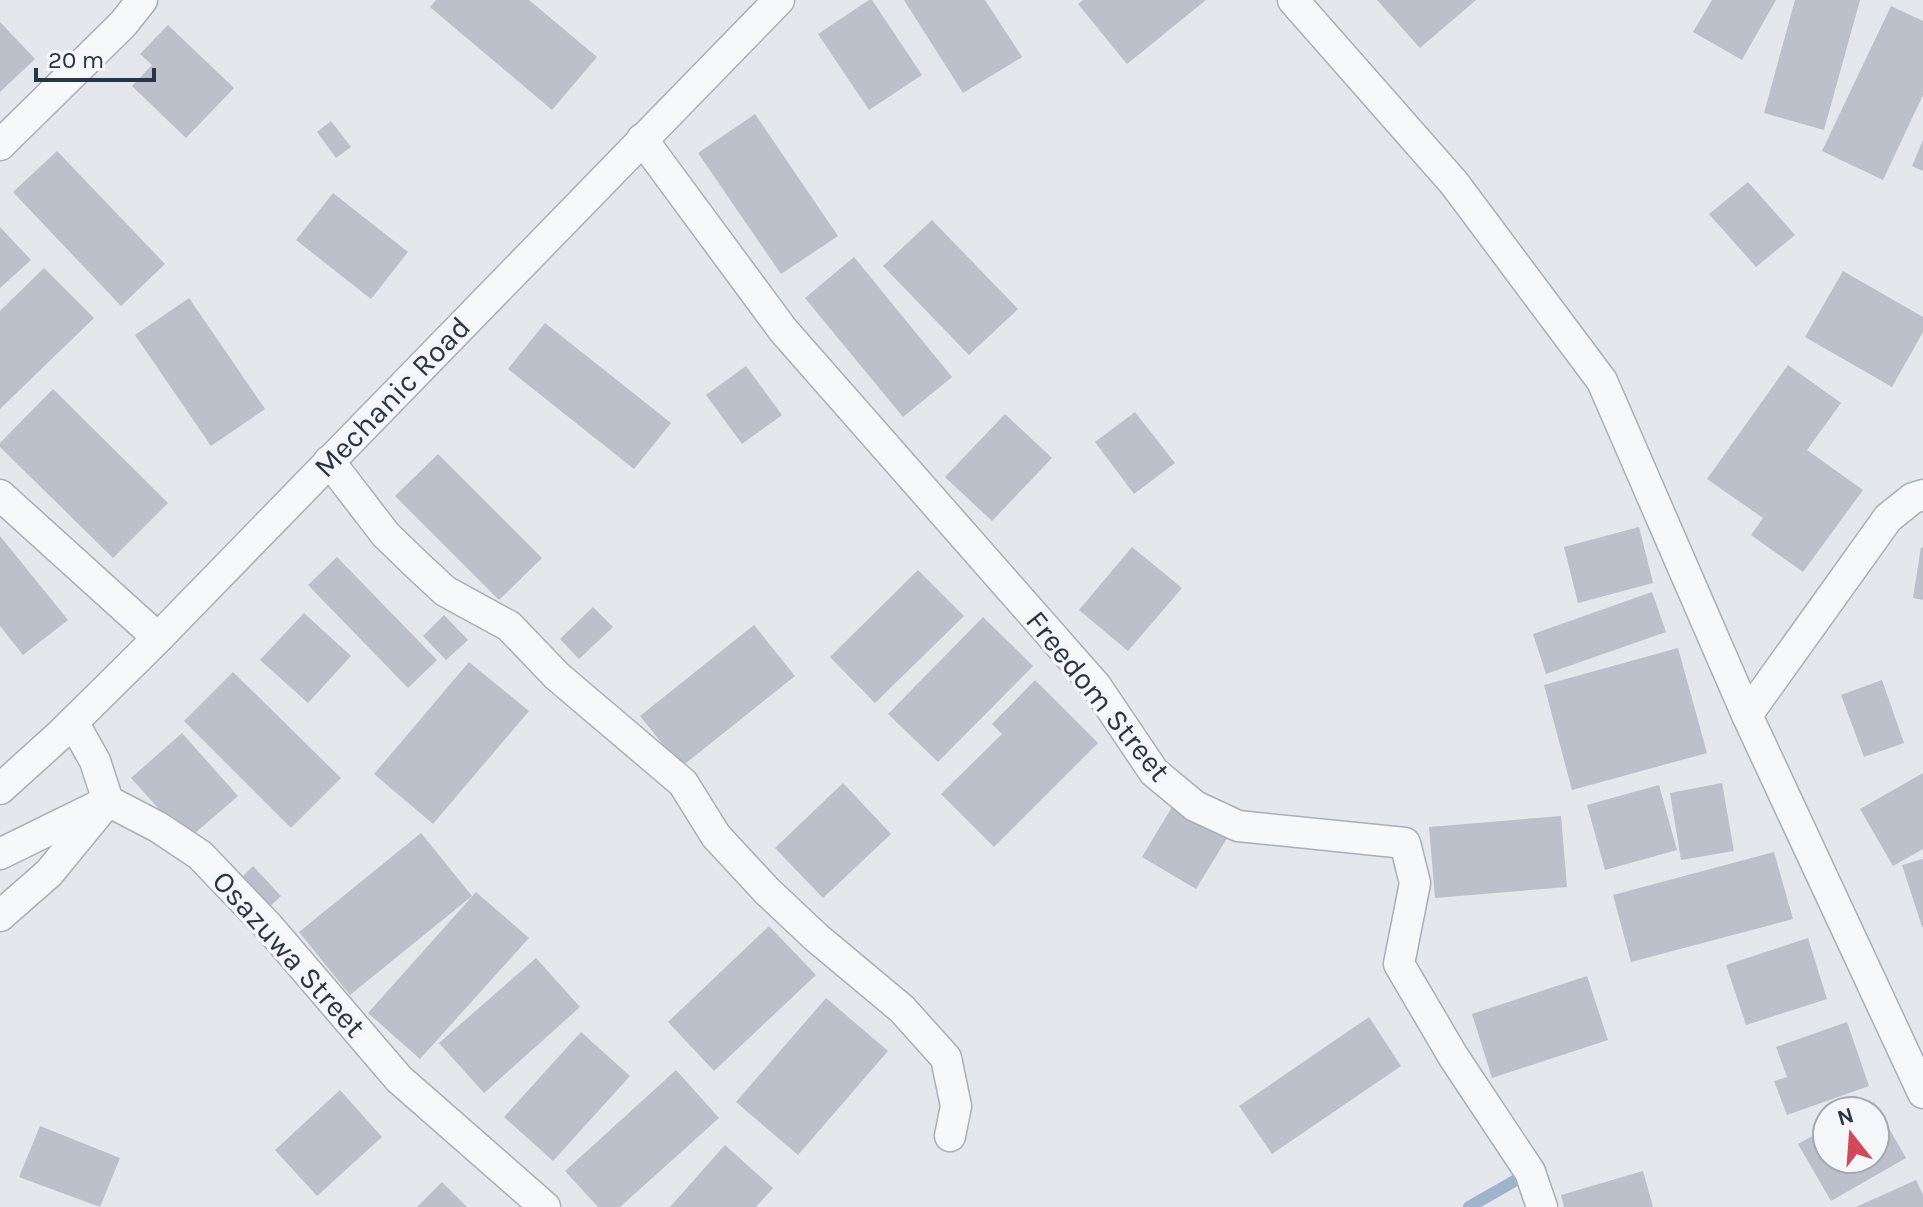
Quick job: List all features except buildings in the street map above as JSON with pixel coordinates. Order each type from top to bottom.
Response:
[{"type":"street","points":[[0,145],[123,24],[142,0]]},
{"type":"street","name":"Mechanic Road","points":[[0,789],[158,638],[779,0]]},
{"type":"street","points":[[1293,0],[1454,183],[1602,381],[1747,715],[1923,1093]]},
{"type":"street","name":"Freedom Street","points":[[642,139],[783,330],[1096,686],[1154,772],[1195,806],[1238,826],[1405,843],[1415,883],[1399,964],[1453,1056],[1530,1172],[1542,1207]]},
{"type":"street","points":[[329,461],[386,535],[416,564],[445,591],[509,626],[557,676],[683,783],[716,836],[767,891],[817,938],[902,1009],[946,1058],[956,1106],[950,1136]]},
{"type":"street","points":[[0,495],[158,638]]},
{"type":"street","points":[[1747,715],[1888,518],[1913,498],[1923,495]]},
{"type":"street","points":[[73,722],[95,761],[108,801]]},
{"type":"street","points":[[0,854],[108,801]]},
{"type":"street","points":[[0,916],[49,873],[108,801]]},
{"type":"street","name":"Osazuwa Street","points":[[108,801],[158,827],[200,855],[268,926],[399,1079],[545,1207]]},
{"type":"waterway","points":[[1469,1207],[1530,1172]]}]
